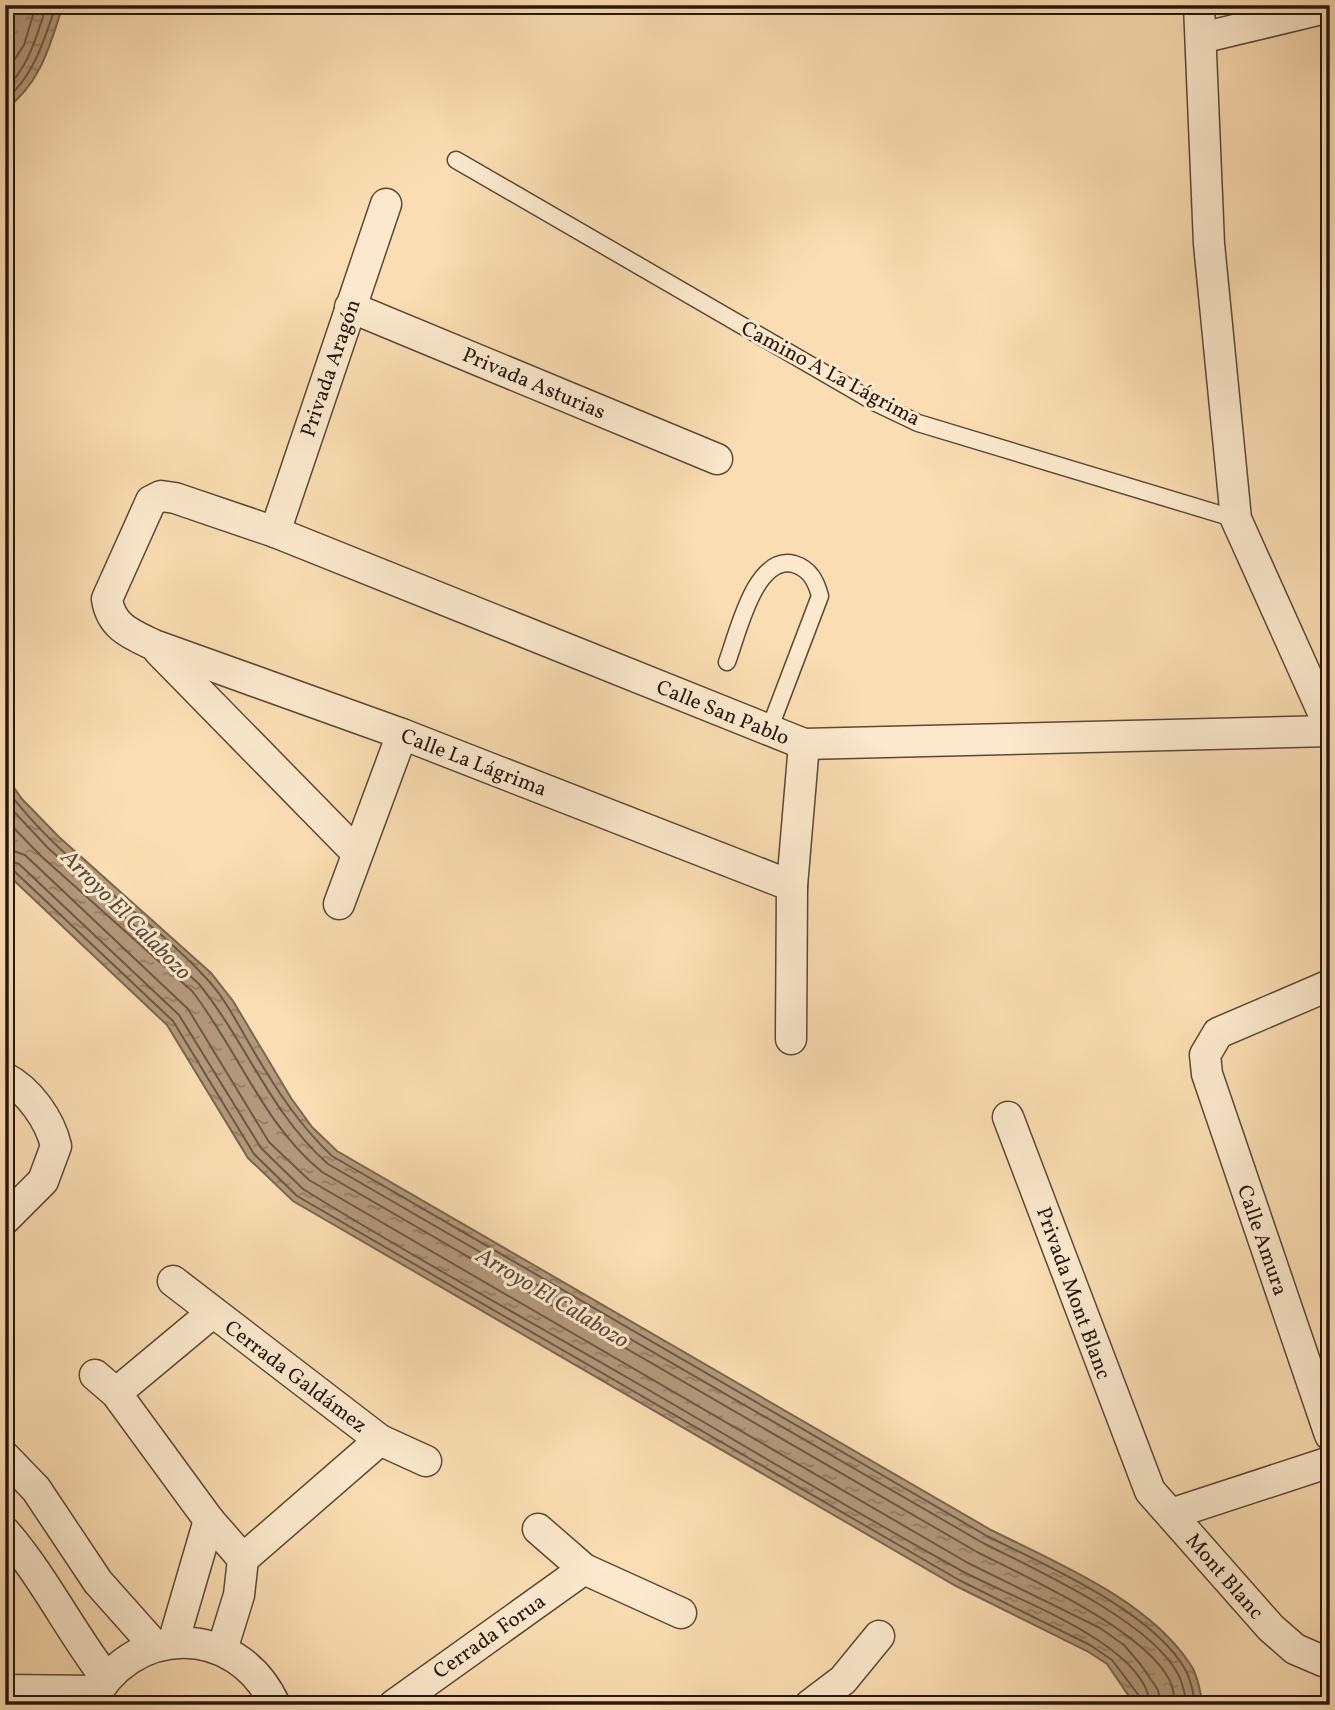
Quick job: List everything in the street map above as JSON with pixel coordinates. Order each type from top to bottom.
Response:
[{"type":"street","points":[[1199,5],[1209,244],[1236,519],[1330,729]]},
{"type":"street","points":[[1201,38],[1330,6]]},
{"type":"street","name":"Privada Aragón","points":[[275,531],[386,204]]},
{"type":"street","name":"Privada Asturias","points":[[350,307],[717,459]]},
{"type":"street","name":"Calle San Pablo","points":[[151,501],[161,496],[175,498],[275,531],[804,744],[1330,729]]},
{"type":"street","name":"Calle La Lágrima","points":[[151,501],[107,599],[114,622],[125,631],[154,645],[402,734],[792,886]]},
{"type":"street","name":"Calle La Lágrima","points":[[154,645],[356,852]]},
{"type":"street","points":[[339,904],[356,852],[402,734]]},
{"type":"street","points":[[791,1039],[792,886],[804,744]]},
{"type":"street","name":"Calle Amura","points":[[1330,985],[1233,1024],[1218,1033],[1210,1043],[1206,1055],[1207,1074],[1330,1435]]},
{"type":"street","points":[[5,1078],[18,1085],[46,1119],[55,1146],[43,1181],[5,1219]]},
{"type":"street","name":"Privada Mont Blanc","points":[[1008,1117],[1139,1468]]},
{"type":"street","name":"Cerrada Galdámez","points":[[173,1281],[380,1440],[426,1461]]},
{"type":"street","name":"Cerrada Galdámez","points":[[212,1313],[106,1384],[209,1520],[243,1559],[380,1440]]},
{"type":"street","points":[[5,1457],[36,1489],[97,1583],[164,1644]]},
{"type":"street","points":[[1171,1514],[1330,1462]]},
{"type":"street","name":"Mont Blanc","points":[[1139,1468],[1150,1492],[1271,1628],[1295,1649],[1322,1661],[1330,1660]]},
{"type":"street","points":[[164,1644],[209,1520]]},
{"type":"street","points":[[538,1529],[584,1569],[681,1613]]},
{"type":"street","points":[[5,1532],[97,1691]]},
{"type":"street","points":[[222,1650],[239,1595],[243,1559]]},
{"type":"street","name":"Cerrada Forua","points":[[394,1705],[584,1569]]},
{"type":"street","points":[[810,1705],[842,1680],[879,1636]]},
{"type":"street","points":[[5,1690],[97,1691],[128,1658],[164,1644],[206,1645],[222,1650],[244,1663],[262,1681],[275,1705]]},
{"type":"lane","name":"Camino A La Lágrima","points":[[456,160],[876,403],[918,423],[1236,519]]},
{"type":"lane","points":[[727,662],[760,577],[771,566],[786,562],[801,566],[816,580],[820,596],[769,730]]},
{"type":"water","points":[[5,5],[63,5],[36,75],[5,110]]},
{"type":"water","name":"Arroyo El Calabozo","points":[[5,775],[22,799],[59,837],[211,973],[233,1001],[291,1098],[312,1127],[337,1151],[991,1530],[1100,1585],[1126,1602],[1172,1641],[1193,1668],[1203,1705],[1135,1705],[1107,1664],[1087,1651],[956,1586],[293,1201],[248,1158],[167,1025],[5,872]]}]
